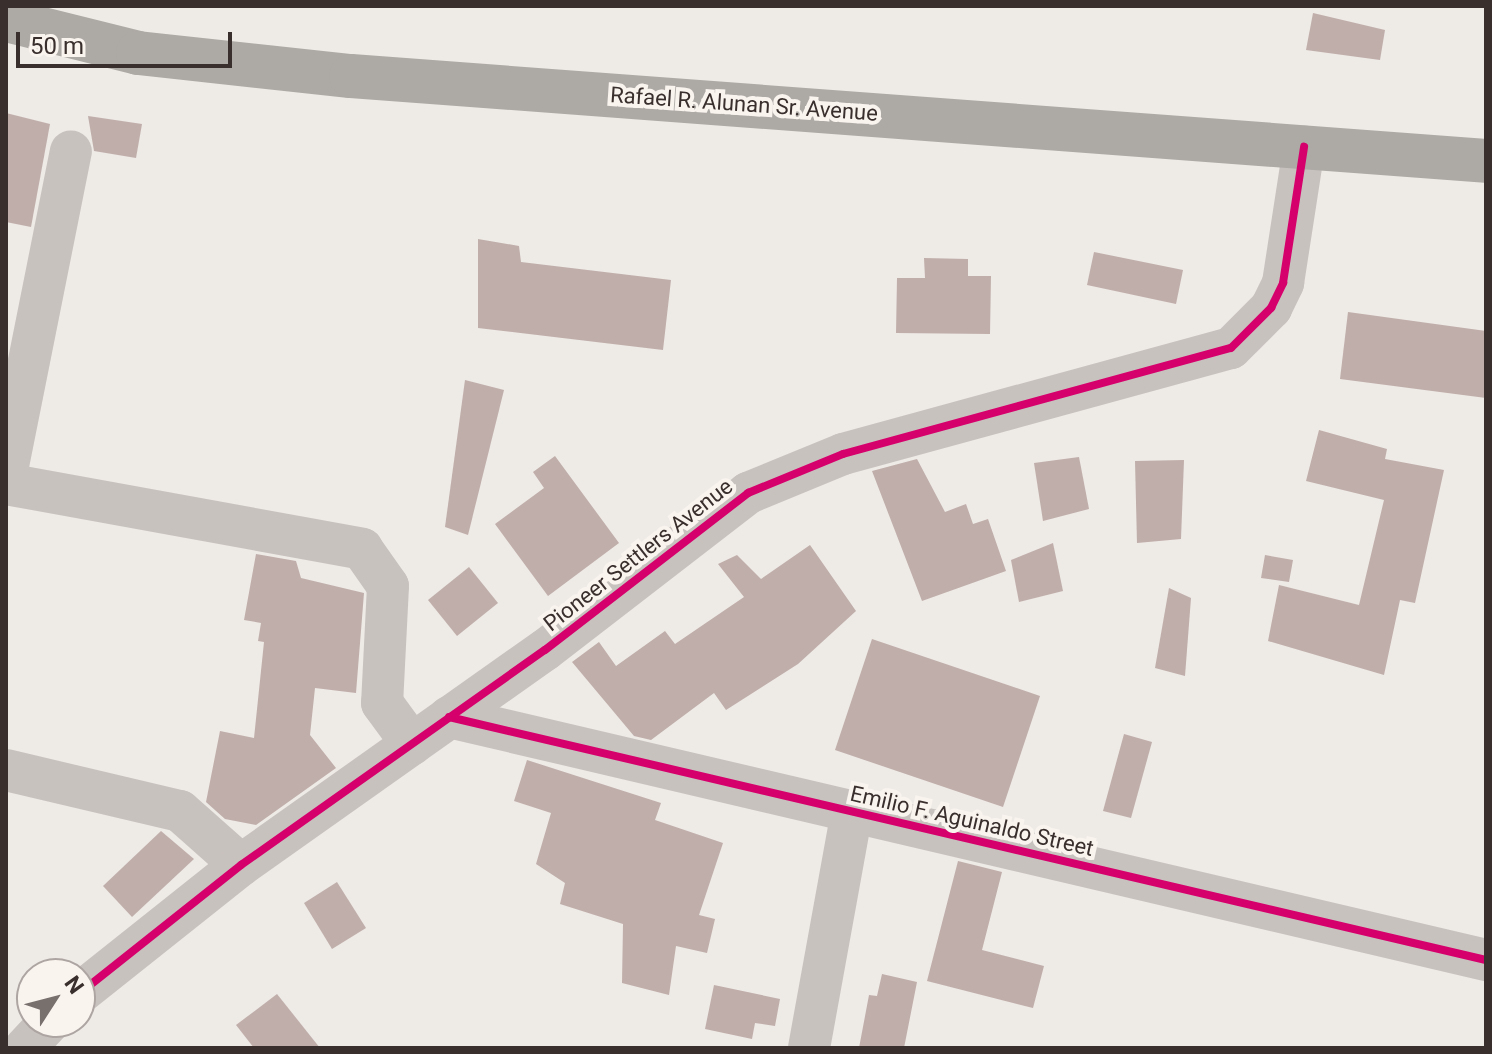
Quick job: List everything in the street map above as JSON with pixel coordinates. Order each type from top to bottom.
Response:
[{"type":"highway","name":"Rafael R. Alunan Sr. Avenue","points":[[6,20],[138,53],[235,65],[1486,161]]},
{"type":"street","name":"Pioneer Settlers Avenue","points":[[96,980],[241,865],[449,717],[748,493],[788,472],[1231,348],[1271,308],[1283,283],[1304,147]]},
{"type":"street","points":[[6,476],[71,151]]},
{"type":"street","points":[[6,484],[362,549],[388,586],[382,703],[412,744]]},
{"type":"street","name":"Emilio F. Aguinaldo Street","points":[[449,717],[1486,960]]},
{"type":"street","points":[[6,770],[180,811],[241,865]]},
{"type":"street","points":[[809,1048],[852,812]]},
{"type":"building","points":[[1313,13],[1385,30],[1380,60],[1306,50]]},
{"type":"building","points":[[6,113],[50,124],[31,227],[6,222]]},
{"type":"building","points":[[88,116],[142,124],[136,158],[94,151]]},
{"type":"building","points":[[478,239],[519,246],[521,262],[671,280],[663,350],[478,328]]},
{"type":"building","points":[[1094,252],[1183,270],[1176,304],[1087,285]]},
{"type":"building","points":[[924,258],[968,259],[968,276],[991,276],[990,334],[896,333],[897,278],[925,278]]},
{"type":"building","points":[[1348,312],[1486,331],[1486,398],[1340,379]]},
{"type":"building","points":[[465,380],[504,390],[468,535],[445,527]]},
{"type":"building","points":[[1319,430],[1387,449],[1385,459],[1444,470],[1415,603],[1400,600],[1384,675],[1268,641],[1279,585],[1359,605],[1384,500],[1306,481]]},
{"type":"building","points":[[555,456],[619,543],[548,596],[495,524],[544,488],[533,472]]},
{"type":"building","points":[[1079,457],[1089,509],[1043,521],[1034,463]]},
{"type":"building","points":[[917,459],[945,512],[966,504],[973,524],[988,519],[1006,571],[922,601],[872,471]]},
{"type":"building","points":[[1184,460],[1181,539],[1137,543],[1135,461]]},
{"type":"building","points":[[1053,543],[1063,591],[1019,602],[1011,560]]},
{"type":"building","points":[[810,545],[856,611],[798,664],[726,710],[714,693],[651,740],[634,736],[572,662],[599,642],[616,666],[665,631],[675,644],[744,597],[718,564],[737,555],[761,579]]},
{"type":"building","points":[[256,554],[296,561],[301,578],[364,593],[356,693],[315,688],[310,735],[336,768],[256,825],[225,819],[206,802],[220,731],[254,738],[264,642],[258,641],[261,623],[244,620]]},
{"type":"building","points":[[1265,555],[1293,560],[1289,582],[1261,578]]},
{"type":"building","points":[[469,567],[498,603],[457,636],[428,600]]},
{"type":"building","points":[[1169,588],[1191,598],[1185,676],[1155,668]]},
{"type":"building","points":[[872,639],[1040,696],[1003,807],[835,750]]},
{"type":"building","points":[[1124,734],[1152,742],[1131,818],[1103,811]]},
{"type":"building","points":[[527,760],[661,803],[655,820],[723,843],[699,915],[715,919],[707,953],[676,946],[669,995],[622,983],[623,924],[560,904],[565,883],[536,864],[551,813],[514,801]]},
{"type":"building","points":[[161,831],[194,859],[132,917],[103,886]]},
{"type":"building","points":[[958,861],[1002,872],[982,950],[1044,966],[1033,1008],[927,981]]},
{"type":"building","points":[[337,882],[366,928],[332,949],[304,903]]},
{"type":"building","points":[[882,974],[917,982],[904,1048],[859,1048],[869,995],[877,996]]},
{"type":"building","points":[[714,985],[780,999],[775,1026],[755,1023],[752,1039],[705,1029]]},
{"type":"building","points":[[277,994],[320,1048],[254,1048],[236,1025]]},
{"type":"cycle path","points":[[96,980],[241,865],[545,650],[748,493],[843,454],[1231,348],[1271,308],[1283,283],[1304,147]]},
{"type":"cycle path","points":[[449,717],[1486,960]]}]
